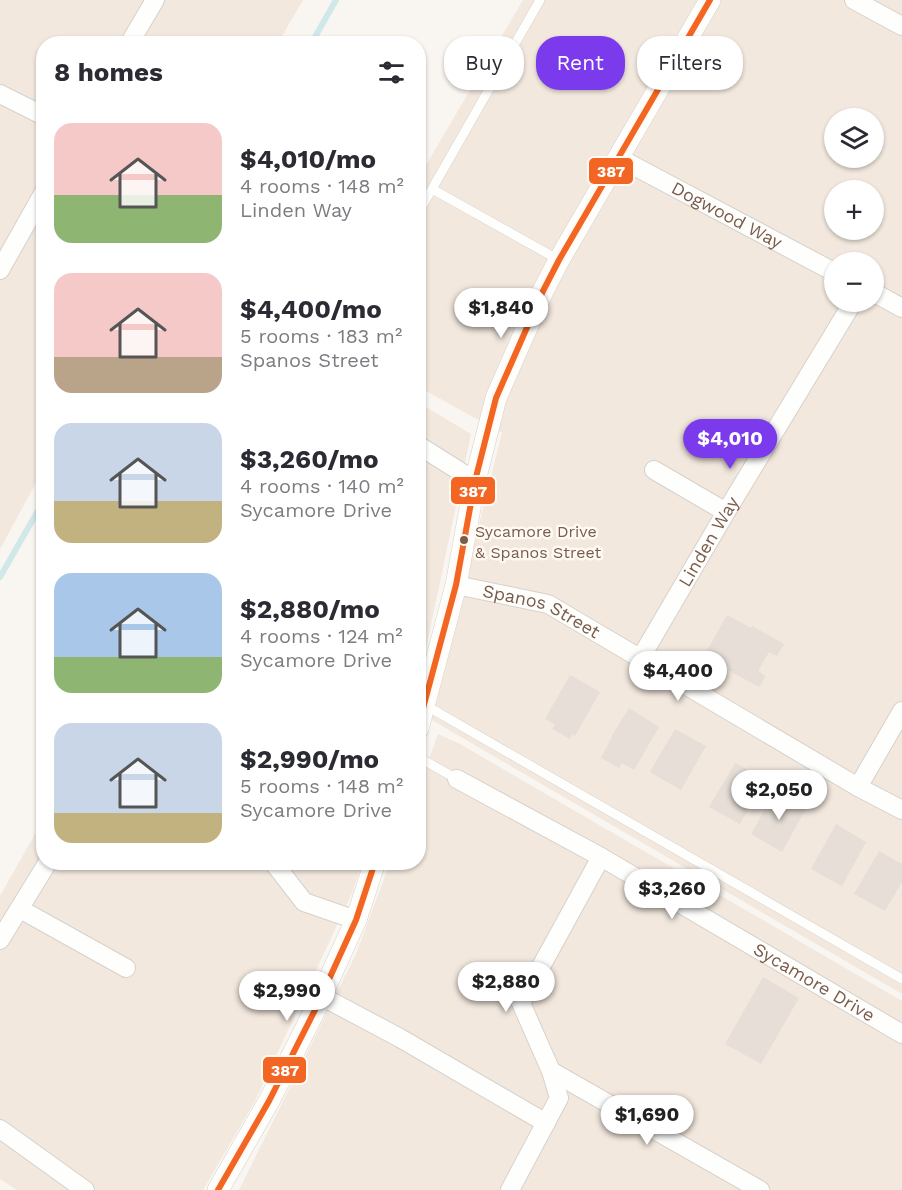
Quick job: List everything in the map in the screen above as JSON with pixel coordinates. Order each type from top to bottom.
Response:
[{"type":"street","points":[[134,36],[155,0]]},
{"type":"street","points":[[426,701],[456,585],[475,481],[496,398],[559,260],[710,0]]},
{"type":"street","points":[[854,0],[902,26]]},
{"type":"street","points":[[0,94],[36,112]]},
{"type":"street","name":"Dogwood Way","points":[[619,158],[824,267]]},
{"type":"street","points":[[0,270],[36,206]]},
{"type":"street","points":[[884,298],[902,308]]},
{"type":"street","name":"Linden Way","points":[[640,659],[847,312]]},
{"type":"street","points":[[426,450],[475,481]]},
{"type":"street","points":[[654,470],[726,512]]},
{"type":"street","name":"Spanos Street","points":[[456,585],[548,604],[902,810]]},
{"type":"street","points":[[858,786],[902,711]]},
{"type":"street","name":"Sycamore Drive","points":[[457,779],[601,857],[902,1034]]},
{"type":"street","points":[[510,1190],[559,1098],[551,1071],[521,1003],[601,857]]},
{"type":"street","points":[[0,940],[43,870]]},
{"type":"street","points":[[279,870],[304,902],[356,920]]},
{"type":"street","points":[[218,1190],[269,1101],[321,996],[356,920],[372,870]]},
{"type":"street","points":[[20,909],[126,968]]},
{"type":"street","points":[[321,996],[400,1038],[546,1123]]},
{"type":"street","points":[[551,1071],[760,1190]]},
{"type":"street","points":[[0,1129],[85,1190]]},
{"type":"lane","points":[[426,199],[540,0]]},
{"type":"lane","points":[[432,189],[559,260]]},
{"type":"lane","points":[[426,706],[902,979]]},
{"type":"lane","name":"Sycamore Drive","points":[[426,762],[457,779]]},
{"type":"shaded area","points":[[0,0],[303,0],[282,36],[36,36],[36,483],[0,549]]},
{"type":"shaded area","points":[[523,0],[902,0],[902,994],[430,719],[502,433],[426,391],[426,165],[470,90],[524,90],[524,36],[502,36]]},
{"type":"shaded area","points":[[426,407],[471,434],[426,649]]},
{"type":"shaded area","points":[[438,734],[460,744],[902,1001],[902,1190],[239,1190],[356,954],[387,870],[426,870],[426,767]]},
{"type":"shaded area","points":[[36,832],[36,870],[360,870],[352,893],[255,1101],[203,1190],[17,1190],[0,1179],[0,896]]},
{"type":"building","points":[[727,615],[784,644],[777,656],[769,652],[758,671],[766,676],[759,687],[705,654]]},
{"type":"building","points":[[570,675],[600,692],[575,736],[572,734],[570,739],[552,729],[555,725],[545,719]]},
{"type":"building","points":[[629,708],[659,727],[634,770],[622,763],[619,768],[601,758]]},
{"type":"building","points":[[675,729],[706,746],[681,790],[650,772]]},
{"type":"building","points":[[735,763],[764,781],[740,824],[709,807]]},
{"type":"building","points":[[776,790],[807,807],[782,852],[751,834]]},
{"type":"building","points":[[836,824],[866,842],[842,886],[811,869]]},
{"type":"building","points":[[879,851],[902,864],[902,882],[885,911],[854,894]]},
{"type":"building","points":[[763,977],[799,998],[761,1064],[725,1044]]},
{"type":"waterway","points":[[316,36],[336,0]]},
{"type":"waterway","points":[[0,577],[36,514]]},
{"type":"transit line","name":"387","points":[[426,697],[456,585],[475,481],[496,398],[559,260],[710,0]]},
{"type":"transit line","name":"387","points":[[218,1190],[269,1101],[315,1010],[356,920],[372,870]]},
{"type":"place","name":"Sycamore Drive & Spanos Street","points":[[464,540]]}]
